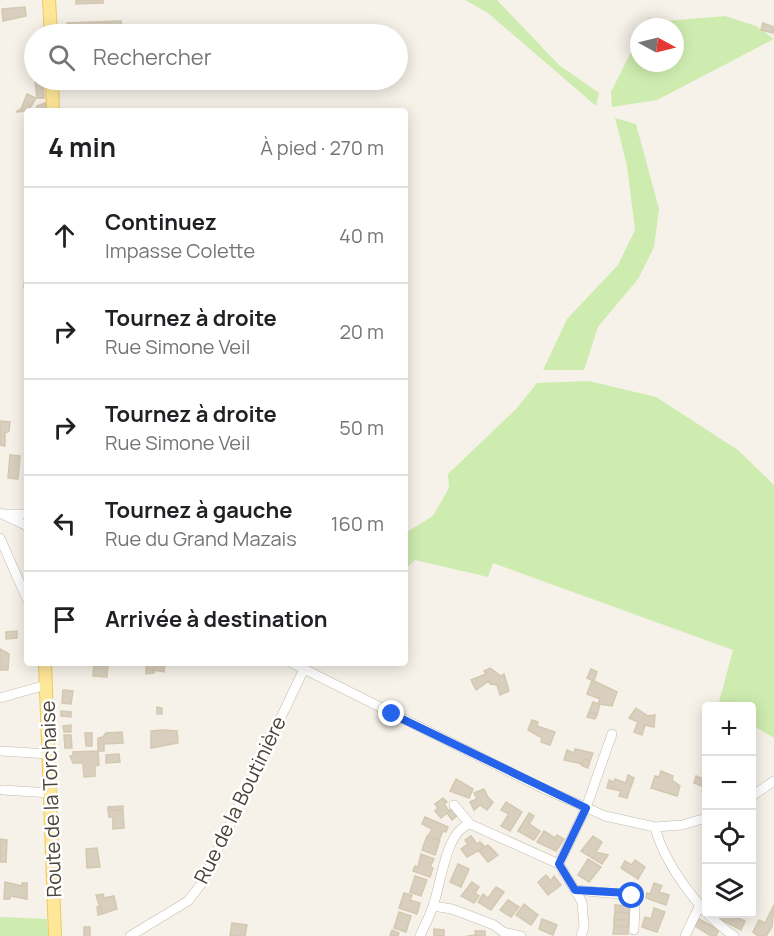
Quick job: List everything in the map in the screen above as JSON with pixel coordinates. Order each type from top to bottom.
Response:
[{"type":"main road","points":[[50,0],[51,24]]},
{"type":"main road","points":[[56,0],[57,24]]},
{"type":"main road","points":[[52,90],[53,108]]},
{"type":"main road","points":[[58,90],[59,108]]},
{"type":"main road","name":"Route de la Torchaise","points":[[45,666],[55,936]]},
{"type":"street","points":[[0,515],[24,513]]},
{"type":"street","points":[[0,515],[24,525]]},
{"type":"street","points":[[0,538],[24,592]]},
{"type":"street","points":[[298,666],[586,808],[614,818],[655,827],[682,825],[702,819]]},
{"type":"street","name":"Rue de la Boutinière","points":[[130,936],[188,901],[201,883],[304,669]]},
{"type":"street","points":[[0,698],[46,685]]},
{"type":"street","points":[[559,864],[586,808],[612,734]]},
{"type":"street","points":[[1,751],[49,754]]},
{"type":"street","points":[[756,793],[774,781]]},
{"type":"street","points":[[3,790],[51,793]]},
{"type":"street","points":[[454,806],[470,824],[559,864],[575,890],[584,911],[580,936]]},
{"type":"street","points":[[420,936],[433,906],[451,845],[459,831],[470,824]]},
{"type":"street","points":[[655,827],[669,858],[700,905],[709,917],[734,936]]},
{"type":"street","points":[[575,890],[628,893],[632,896],[635,906],[634,930]]},
{"type":"street","points":[[685,936],[700,905]]},
{"type":"street","points":[[433,906],[494,925],[502,934],[521,936]]},
{"type":"green space","points":[[465,0],[497,0],[559,65],[599,93],[596,106],[488,13]]},
{"type":"green space","points":[[725,16],[756,26],[774,39],[657,100],[612,107],[611,92],[630,54],[630,72],[684,72],[684,19]]},
{"type":"green space","points":[[615,118],[636,124],[659,209],[654,247],[638,279],[598,327],[584,370],[543,370],[567,319],[618,265],[635,230],[627,166]]},
{"type":"green space","points":[[589,381],[656,397],[738,450],[774,485],[774,738],[756,727],[756,702],[719,702],[733,650],[493,563],[488,577],[415,560],[408,566],[408,531],[433,516],[449,488],[448,474],[516,409],[537,383]]},
{"type":"green space","points":[[0,917],[47,919],[48,936],[0,936]]},
{"type":"building","points":[[76,0],[103,0],[103,3],[76,4]]},
{"type":"building","points":[[25,7],[26,16],[3,21],[2,9]]},
{"type":"building","points":[[121,21],[121,24],[67,24]]},
{"type":"building","points":[[763,23],[774,27],[773,33],[761,30]]},
{"type":"building","points":[[36,90],[44,90],[44,98],[37,98]]},
{"type":"building","points":[[27,94],[36,98],[30,108],[16,112],[21,109]]},
{"type":"building","points":[[45,103],[46,108],[37,108]]},
{"type":"building","points":[[0,421],[10,422],[9,431],[5,433],[5,446],[0,445]]},
{"type":"building","points":[[10,455],[20,456],[18,479],[8,478]]},
{"type":"building","points":[[17,631],[17,638],[6,639],[6,632]]},
{"type":"building","points":[[0,649],[9,654],[8,670],[0,670]]},
{"type":"building","points":[[94,666],[108,666],[107,677],[93,676]]},
{"type":"building","points":[[146,666],[165,666],[164,672],[146,669]]},
{"type":"building","points":[[490,668],[501,676],[504,674],[509,691],[500,695],[497,685],[490,684],[489,681],[476,690],[471,680],[486,674],[484,671]]},
{"type":"building","points":[[146,669],[155,670],[154,673],[146,674]]},
{"type":"building","points":[[591,669],[597,672],[594,681],[587,678]]},
{"type":"building","points":[[592,680],[617,692],[612,706],[600,704],[597,715],[589,712],[593,702],[598,704],[600,699],[587,694]]},
{"type":"building","points":[[63,690],[73,691],[71,704],[62,703]]},
{"type":"building","points":[[157,707],[162,708],[162,714],[157,714]]},
{"type":"building","points":[[636,708],[648,716],[655,715],[654,727],[645,725],[642,735],[634,732],[638,722],[629,718]]},
{"type":"building","points":[[61,711],[71,712],[71,717],[61,716]]},
{"type":"building","points":[[589,712],[597,715],[595,719],[587,717]]},
{"type":"building","points":[[532,720],[538,722],[537,726],[555,732],[550,745],[541,742],[542,738],[528,730]]},
{"type":"building","points":[[71,725],[71,732],[64,732],[63,726]]},
{"type":"building","points":[[151,731],[177,731],[178,743],[151,748]]},
{"type":"building","points":[[122,732],[123,743],[104,744],[104,751],[98,751],[98,738],[103,737],[106,733]]},
{"type":"building","points":[[85,733],[92,733],[92,746],[86,746]]},
{"type":"building","points":[[64,735],[71,735],[72,748],[65,748]]},
{"type":"building","points":[[575,749],[593,753],[590,761],[584,759],[582,764],[564,760],[567,750],[574,753]]},
{"type":"building","points":[[98,751],[99,765],[95,766],[95,776],[84,777],[83,763],[73,763],[70,756],[73,756],[73,752]]},
{"type":"building","points":[[119,754],[120,762],[106,763],[106,755]]},
{"type":"building","points":[[584,759],[590,761],[588,768],[581,765]]},
{"type":"building","points":[[661,771],[673,776],[672,780],[680,786],[677,796],[651,788],[655,776],[659,777]]},
{"type":"building","points":[[628,775],[634,778],[627,798],[619,796],[621,791],[607,788],[609,780],[614,782],[615,779],[626,783]]},
{"type":"building","points":[[696,776],[702,778],[702,786],[694,783]]},
{"type":"building","points":[[456,779],[473,789],[469,798],[450,791]]},
{"type":"building","points":[[484,789],[493,802],[487,810],[480,805],[474,810],[470,802],[477,799],[474,793]]},
{"type":"building","points":[[443,798],[447,802],[444,804],[449,811],[452,808],[458,815],[452,820],[447,813],[441,818],[435,811],[438,808],[435,804]]},
{"type":"building","points":[[506,802],[522,812],[510,831],[501,826],[509,814],[501,810]]},
{"type":"building","points":[[123,806],[123,810],[108,810],[108,807]]},
{"type":"building","points":[[108,810],[123,810],[124,828],[113,829],[113,817],[109,817]]},
{"type":"building","points":[[529,813],[534,816],[529,824],[540,831],[534,840],[518,831]]},
{"type":"building","points":[[425,817],[448,827],[446,832],[443,831],[439,840],[428,836],[432,829],[422,824]]},
{"type":"building","points":[[544,831],[555,838],[557,835],[564,839],[556,851],[537,842]]},
{"type":"building","points":[[427,836],[440,840],[435,855],[422,850]]},
{"type":"building","points":[[471,836],[477,844],[480,842],[485,847],[467,857],[461,849],[468,844],[465,840]]},
{"type":"building","points":[[593,836],[602,842],[596,852],[608,855],[602,864],[581,851]]},
{"type":"building","points":[[0,839],[7,840],[6,862],[0,862]]},
{"type":"building","points":[[488,845],[498,855],[488,862],[479,851]]},
{"type":"building","points":[[97,848],[100,867],[87,868],[86,849]]},
{"type":"building","points":[[421,854],[434,859],[430,867],[433,868],[430,877],[413,871],[415,866],[418,867]]},
{"type":"building","points":[[588,859],[601,867],[589,882],[578,875]]},
{"type":"building","points":[[635,860],[645,867],[638,879],[621,868],[625,861],[632,865]]},
{"type":"building","points":[[458,864],[469,869],[461,887],[450,882]]},
{"type":"building","points":[[546,875],[551,881],[554,876],[561,885],[548,895],[538,882]]},
{"type":"building","points":[[415,876],[427,880],[421,896],[410,892]]},
{"type":"building","points":[[5,882],[22,886],[22,883],[27,883],[27,899],[10,896],[10,899],[4,899]]},
{"type":"building","points":[[472,882],[479,887],[475,893],[479,896],[474,903],[461,896]]},
{"type":"building","points":[[654,883],[662,886],[659,892],[669,895],[666,905],[646,898]]},
{"type":"building","points":[[496,887],[504,892],[491,910],[478,902],[483,894],[488,898]]},
{"type":"building","points":[[404,893],[412,895],[410,900],[420,903],[417,914],[399,908]]},
{"type":"building","points":[[103,894],[104,898],[114,896],[117,909],[102,914],[96,895]]},
{"type":"building","points":[[508,900],[519,907],[511,917],[500,910]]},
{"type":"building","points":[[524,904],[538,915],[531,925],[516,915]]},
{"type":"building","points":[[615,905],[630,906],[629,913],[615,912]]},
{"type":"building","points":[[774,905],[772,927],[766,936],[758,936],[753,932],[759,920],[765,923]]},
{"type":"building","points":[[101,906],[102,914],[98,915],[97,907]]},
{"type":"building","points":[[654,908],[665,912],[657,932],[642,927],[645,917],[651,919]]},
{"type":"building","points":[[399,912],[411,916],[406,932],[394,928]]},
{"type":"building","points":[[615,912],[629,913],[629,920],[614,919]]},
{"type":"building","points":[[718,918],[739,918],[745,921],[741,930]]},
{"type":"building","points":[[542,919],[557,925],[553,935],[539,929]]},
{"type":"building","points":[[614,919],[629,920],[628,927],[614,926]]},
{"type":"building","points":[[699,919],[719,930],[716,936],[711,936],[695,926]]},
{"type":"building","points":[[232,923],[247,925],[245,936],[230,936]]},
{"type":"building","points":[[614,926],[628,927],[628,934],[613,934]]},
{"type":"building","points":[[84,927],[90,927],[90,936],[84,936]]},
{"type":"building","points":[[434,929],[444,930],[444,936],[434,936]]},
{"type":"building","points":[[392,930],[399,933],[398,936],[390,936]]},
{"type":"building","points":[[475,931],[485,931],[485,936],[467,936],[476,935]]},
{"type":"route","points":[[392,714],[586,808],[559,864],[575,890],[628,893],[632,896]]}]
